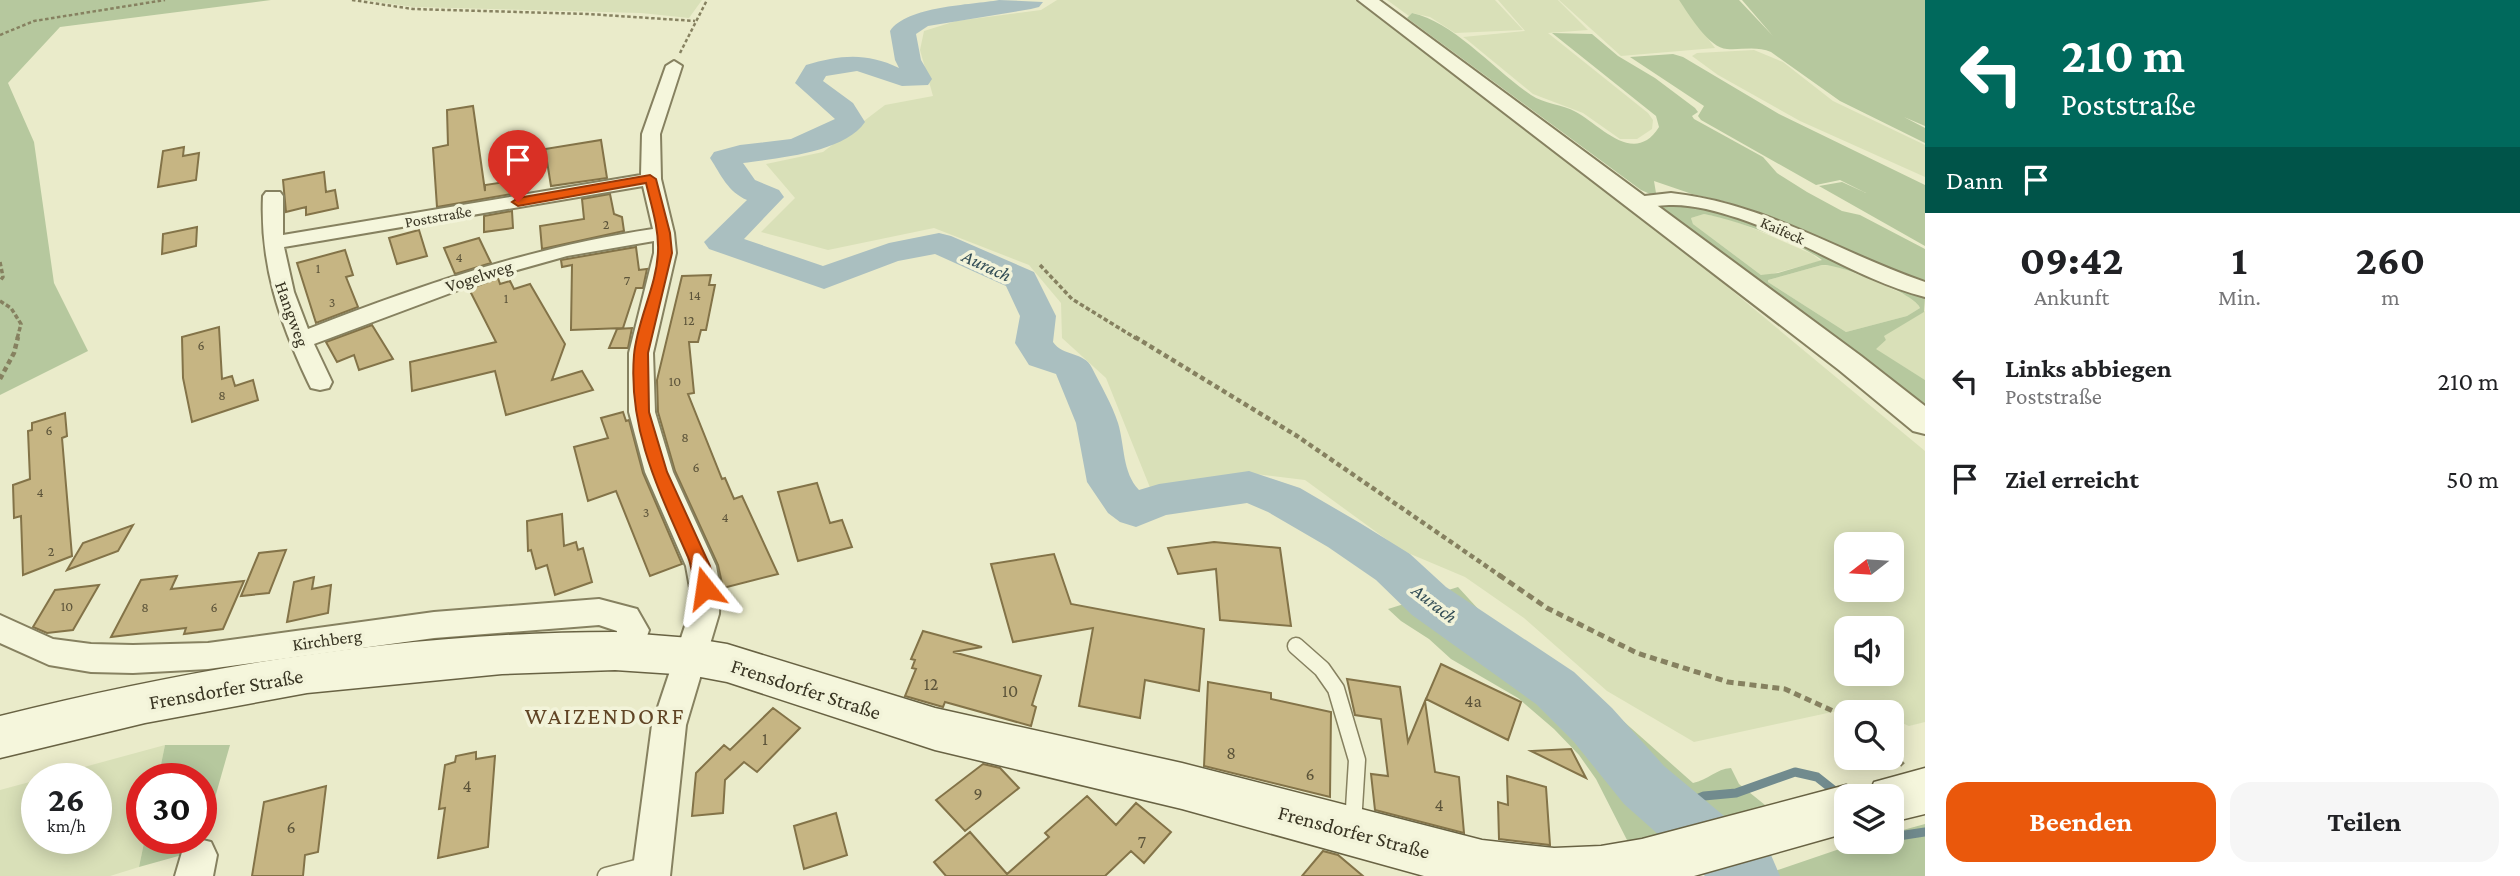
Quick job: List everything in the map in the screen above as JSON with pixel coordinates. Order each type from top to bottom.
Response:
[{"type":"main road","name":"Frensdorfer Straße","points":[[0,737],[170,698],[293,676],[559,650],[629,649],[727,663],[935,729],[1182,786],[1482,866],[1554,874],[1602,874],[1834,812]]},
{"type":"street","points":[[1367,0],[1850,363],[1925,423]]},
{"type":"street","points":[[651,870],[669,725],[704,614],[705,588],[701,566],[659,472],[642,412],[641,353],[665,253],[664,233],[650,179],[651,134],[674,66]]},
{"type":"street","name":"Poststraße","points":[[273,243],[650,179]]},
{"type":"street","points":[[273,196],[273,243]]},
{"type":"street","name":"Kaifeck","points":[[1634,202],[1674,198],[1716,204],[1766,222],[1867,268],[1925,290]]},
{"type":"street","name":"Vogelweg","points":[[300,341],[423,294],[554,252],[664,233]]},
{"type":"street","name":"Hangweg","points":[[273,243],[284,300],[320,382]]},
{"type":"street","name":"Kirchberg","points":[[0,628],[49,652],[91,658],[133,659],[208,656],[433,625],[599,612],[626,618],[633,630],[629,649]]},
{"type":"lane","points":[[1296,646],[1322,669],[1336,689],[1345,716],[1357,760],[1353,831]]},
{"type":"lane","points":[[606,876],[651,870]]},
{"type":"path","points":[[0,35],[27,23],[114,8],[137,8],[165,0]]},
{"type":"path","points":[[352,0],[413,9],[601,14],[695,21]]},
{"type":"path","points":[[674,66],[707,0]]},
{"type":"path","points":[[0,262],[4,277],[0,282]]},
{"type":"path","points":[[1040,265],[1072,299],[1297,436],[1547,608],[1637,653],[1728,682],[1786,688],[1834,711]]},
{"type":"path","points":[[0,302],[11,307],[21,324],[14,353],[0,379]]},
{"type":"green space","points":[[0,0],[271,0],[60,27],[8,83],[34,142],[54,283],[88,351],[0,395]]},
{"type":"green space","points":[[363,0],[702,0],[689,18],[641,13],[413,7]]},
{"type":"green space","points":[[1057,0],[1361,0],[1618,196],[1925,451],[1925,722],[1909,726],[1904,724],[1904,700],[1834,700],[1834,712],[1694,742],[1607,691],[1524,618],[1465,577],[1401,550],[1305,480],[1247,473],[1151,490],[1106,378],[1062,338],[1061,303],[1029,265],[934,228],[828,250],[761,232],[795,198],[766,164],[823,152],[885,105],[933,96],[920,50],[924,31],[956,21],[1041,10]]},
{"type":"green space","points":[[1387,0],[1495,0],[1523,30],[1455,33],[1430,17],[1412,13],[1409,16]]},
{"type":"green space","points":[[1498,0],[1558,0],[1588,30],[1548,33],[1648,113],[1653,120],[1652,129],[1637,139],[1620,139],[1583,113],[1533,94],[1463,37],[1525,31]]},
{"type":"green space","points":[[1559,0],[1679,0],[1715,48],[1621,56]]},
{"type":"green space","points":[[1679,0],[1739,0],[1773,36],[1742,0],[1925,0],[1925,126],[1904,117],[1925,128],[1925,143],[1840,101],[1771,52],[1760,49],[1727,49],[1713,43],[1700,30]]},
{"type":"green space","points":[[1412,13],[1428,18],[1458,36],[1536,98],[1576,112],[1617,139],[1639,143],[1649,138],[1659,127],[1656,116],[1552,33],[1592,34],[1618,56],[1655,78],[1695,108],[1698,112],[1692,116],[1694,119],[1763,157],[1777,173],[1842,211],[1860,215],[1925,249],[1925,286],[1727,202],[1654,181],[1656,193],[1650,194],[1641,190],[1407,18]]},
{"type":"green space","points":[[1754,50],[1783,62],[1833,101],[1925,145],[1925,177],[1800,121],[1718,75],[1692,56],[1697,53]]},
{"type":"green space","points":[[1673,54],[1683,57],[1779,114],[1925,185],[1925,246],[1819,186],[1842,182],[1866,193],[1840,180],[1816,185],[1701,120],[1698,116],[1704,106],[1630,57]]},
{"type":"green space","points":[[1681,203],[1732,212],[1925,298],[1924,312],[1884,336],[1886,340],[1876,349],[1925,380],[1925,416],[1660,209],[1666,205]],"holes":[[[1704,214],[1765,232],[1822,260],[1778,273],[1761,275],[1693,224],[1691,218]],[[1822,265],[1876,280],[1906,295],[1920,308],[1907,316],[1846,332],[1768,282]]]},
{"type":"green space","points":[[1704,214],[1729,219],[1757,230],[1812,254],[1821,261],[1761,275],[1693,224],[1691,218]]},
{"type":"green space","points":[[1822,265],[1836,266],[1873,280],[1916,300],[1920,308],[1907,316],[1846,332],[1768,282]]},
{"type":"green space","points":[[1925,311],[1925,380],[1875,349],[1886,340],[1883,336]]},
{"type":"green space","points":[[1458,587],[1480,611],[1493,633],[1592,708],[1622,720],[1693,783],[1731,768],[1739,784],[1770,809],[1723,821],[1704,818],[1632,843],[1627,840],[1596,779],[1579,755],[1554,729],[1518,698],[1451,659],[1388,609]]},
{"type":"green space","points":[[165,745],[161,763],[126,763],[126,854],[142,854],[139,867],[110,876],[0,876],[0,790],[21,784],[21,854],[112,854],[112,763],[99,763]]},
{"type":"green space","points":[[165,745],[230,745],[217,790],[217,763],[161,763]]},
{"type":"green space","points":[[1925,824],[1925,876],[1760,876],[1834,851],[1834,854],[1904,854],[1904,830]]},
{"type":"green space","points":[[142,854],[186,854],[139,867]]},
{"type":"building","points":[[473,106],[485,191],[485,185],[512,181],[512,194],[437,207],[433,148],[448,145],[447,110]]},
{"type":"building","points":[[601,140],[607,178],[551,186],[545,149]]},
{"type":"building","points":[[184,147],[183,156],[199,153],[196,180],[158,187],[163,151]]},
{"type":"building","points":[[324,172],[326,192],[335,190],[338,208],[306,215],[306,207],[286,212],[283,180]]},
{"type":"building","points":[[610,194],[614,214],[622,217],[624,231],[542,249],[540,226],[584,219],[582,199]]},
{"type":"building","points":[[512,211],[513,228],[484,232],[484,216]]},
{"type":"building","points":[[197,227],[196,246],[162,254],[163,234]]},
{"type":"building","points":[[419,230],[427,256],[397,264],[389,238]]},
{"type":"building","points":[[479,238],[491,263],[455,274],[444,248]]},
{"type":"building","points":[[636,247],[639,270],[647,269],[643,288],[636,288],[623,328],[571,330],[572,265],[562,267],[561,260]]},
{"type":"building","points":[[345,250],[353,275],[346,277],[358,307],[316,323],[297,263]]},
{"type":"building","points":[[711,275],[709,285],[715,285],[706,330],[701,330],[698,342],[689,342],[694,393],[688,394],[722,479],[725,478],[734,499],[742,496],[778,574],[723,588],[718,565],[675,471],[658,412],[657,380],[682,276]]},
{"type":"building","points":[[498,278],[500,284],[510,281],[514,289],[530,284],[565,344],[552,380],[582,371],[593,390],[506,415],[495,371],[412,391],[410,362],[496,342],[469,289]]},
{"type":"building","points":[[372,325],[393,359],[359,370],[354,355],[337,362],[326,342]]},
{"type":"building","points":[[219,327],[222,379],[232,376],[235,386],[253,380],[258,400],[192,422],[183,378],[182,337]]},
{"type":"building","points":[[632,328],[628,348],[609,348],[617,329]]},
{"type":"building","points":[[623,412],[626,421],[629,420],[643,473],[682,564],[650,576],[616,491],[588,501],[574,447],[608,438],[601,418]]},
{"type":"building","points":[[65,413],[67,436],[62,438],[72,556],[23,575],[21,516],[14,518],[13,485],[30,479],[28,431],[32,430],[32,423]]},
{"type":"building","points":[[817,483],[830,523],[842,520],[852,547],[798,561],[778,492]]},
{"type":"building","points":[[562,514],[564,546],[576,542],[578,550],[583,548],[592,582],[555,595],[547,565],[536,569],[531,550],[528,551],[527,521]]},
{"type":"building","points":[[133,525],[118,551],[67,570],[83,543]]},
{"type":"building","points":[[1214,542],[1280,548],[1291,626],[1220,620],[1216,569],[1178,574],[1168,548]]},
{"type":"building","points":[[286,550],[269,593],[241,596],[259,553]]},
{"type":"building","points":[[1054,554],[1071,604],[1204,629],[1199,691],[1145,680],[1140,718],[1079,706],[1093,628],[1013,642],[991,564]]},
{"type":"building","points":[[177,576],[171,589],[244,581],[223,629],[184,634],[186,628],[111,637],[141,580]]},
{"type":"building","points":[[314,577],[312,589],[331,585],[328,613],[287,622],[294,582]]},
{"type":"building","points":[[99,585],[73,630],[47,633],[33,627],[55,590]]},
{"type":"building","points":[[923,631],[982,647],[953,652],[1041,676],[1032,705],[1036,707],[1031,726],[945,702],[943,707],[905,696],[916,669],[912,668],[915,660],[911,659]]},
{"type":"building","points":[[1441,664],[1521,702],[1508,740],[1426,699]]},
{"type":"building","points":[[1347,679],[1400,687],[1408,742],[1425,701],[1435,772],[1459,777],[1464,833],[1375,810],[1371,774],[1388,776],[1381,719],[1355,715]]},
{"type":"building","points":[[1208,682],[1271,693],[1271,699],[1331,712],[1330,797],[1204,766]]},
{"type":"building","points":[[773,708],[800,728],[757,772],[744,762],[725,780],[723,813],[692,816],[696,773],[724,745],[730,750]]},
{"type":"building","points":[[1571,749],[1586,778],[1531,751]]},
{"type":"building","points":[[476,752],[476,759],[495,756],[488,847],[438,858],[445,808],[439,809],[445,765],[455,762],[456,756]]},
{"type":"building","points":[[983,764],[1000,768],[1019,788],[965,831],[936,800]]},
{"type":"building","points":[[1507,776],[1546,787],[1550,845],[1499,839],[1498,802],[1508,805]]},
{"type":"building","points":[[326,786],[318,852],[305,855],[303,876],[252,876],[264,802]]},
{"type":"building","points":[[1087,796],[1116,825],[1136,803],[1171,832],[1144,863],[1131,851],[1105,876],[946,876],[934,862],[970,832],[1007,874],[1049,837],[1045,833]]},
{"type":"building","points":[[836,813],[847,855],[804,869],[794,826]]},
{"type":"building","points":[[1323,851],[1338,855],[1363,876],[1302,876]]},
{"type":"waterway","name":"Aurach","points":[[1028,0],[1031,2],[921,20],[903,31],[908,60],[918,79],[897,77],[864,63],[842,64],[815,71],[809,83],[838,104],[851,122],[803,145],[725,158],[744,187],[768,197],[721,242],[824,278],[889,253],[939,243],[1021,280],[1038,316],[1034,343],[1043,356],[1072,366],[1097,423],[1109,482],[1124,502],[1136,510],[1159,500],[1249,487],[1284,500],[1344,535],[1393,567],[1429,601],[1555,688],[1593,725],[1644,785],[1750,876]]},
{"type":"waterway","points":[[1673,809],[1704,796],[1736,793],[1795,772],[1817,777],[1834,790]]},
{"type":"waterway","points":[[1904,835],[1925,832]]},
{"type":"district","name":"WAIZENDORF","points":[[605,716]]},
{"type":"route","points":[[518,202],[650,179],[664,233],[665,253],[641,353],[642,412],[659,472],[701,566],[705,588]]}]
